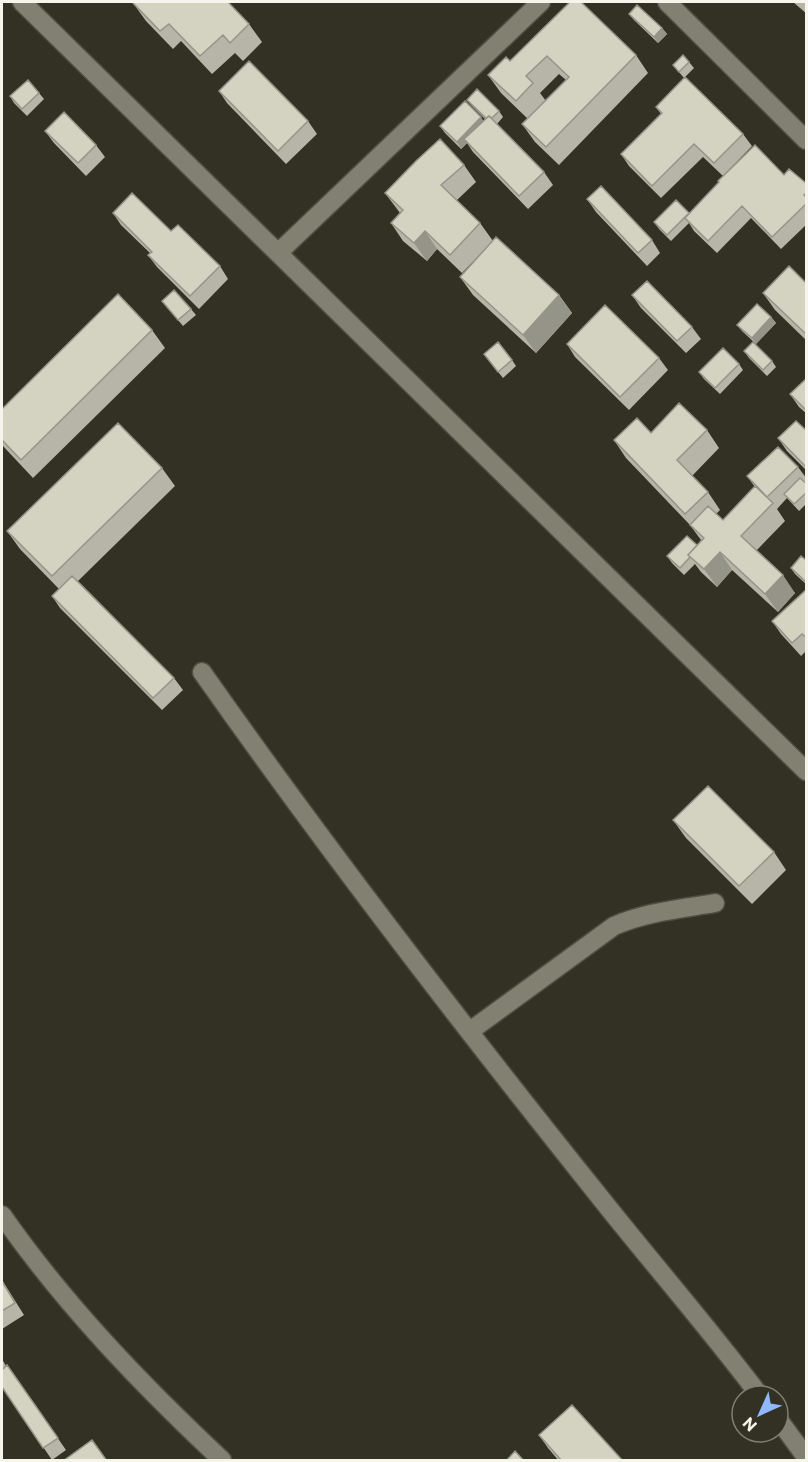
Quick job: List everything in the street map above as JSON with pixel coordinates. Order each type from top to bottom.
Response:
[{"type":"street","points":[[22,2],[807,771]]},
{"type":"street","points":[[278,253],[541,2]]},
{"type":"street","points":[[667,2],[807,140]]},
{"type":"street","points":[[202,672],[280,782],[470,1031],[750,1384]]},
{"type":"street","points":[[470,1031],[614,926],[632,918],[715,903]]},
{"type":"street","points":[[2,1215],[50,1280],[179,1420],[222,1461]]},
{"type":"street","points":[[790,1435],[807,1457]]},
{"type":"building","points":[[228,2],[249,24],[230,43],[223,35],[200,56],[169,24],[160,31],[133,3]]},
{"type":"building","points":[[570,2],[581,2],[636,55],[546,147],[522,124],[569,77],[547,56],[526,76],[533,83],[516,101],[488,75],[506,57],[510,61]]},
{"type":"building","points":[[637,5],[662,28],[654,37],[629,14]]},
{"type":"building","points":[[683,55],[689,62],[679,72],[673,65]]},
{"type":"building","points":[[249,61],[308,121],[278,151],[219,91]]},
{"type":"building","points":[[685,77],[743,134],[714,163],[694,144],[652,186],[621,154],[662,113],[656,107]]},
{"type":"building","points":[[28,80],[39,93],[22,109],[10,96]]},
{"type":"building","points":[[477,89],[499,111],[492,118],[489,116],[486,118],[467,100]]},
{"type":"building","points":[[465,101],[481,117],[457,142],[440,126]]},
{"type":"building","points":[[64,112],[96,145],[78,163],[45,131]]},
{"type":"building","points":[[489,116],[544,172],[519,196],[464,139]]},
{"type":"building","points":[[440,139],[464,165],[441,185],[480,223],[450,255],[425,231],[414,243],[391,223],[403,210],[385,193]]},
{"type":"building","points":[[755,145],[784,175],[789,169],[807,184],[807,192],[804,195],[807,203],[772,237],[742,206],[708,241],[685,218]]},
{"type":"building","points":[[601,186],[652,240],[638,253],[587,199]]},
{"type":"building","points":[[132,193],[171,231],[178,225],[220,266],[190,296],[148,255],[152,252],[113,213]]},
{"type":"building","points":[[676,200],[689,213],[667,235],[654,222]]},
{"type":"building","points":[[496,237],[559,295],[523,335],[460,277]]},
{"type":"building","points":[[789,266],[807,284],[807,335],[763,293]]},
{"type":"building","points":[[647,281],[692,327],[677,341],[632,295]]},
{"type":"building","points":[[174,290],[191,309],[178,320],[162,301]]},
{"type":"building","points":[[118,294],[152,330],[21,460],[2,440],[2,409]]},
{"type":"building","points":[[757,304],[771,317],[752,338],[737,325]]},
{"type":"building","points":[[605,305],[659,358],[620,397],[567,344]]},
{"type":"building","points":[[498,342],[512,360],[498,372],[484,354]]},
{"type":"building","points":[[753,342],[772,361],[763,370],[744,351]]},
{"type":"building","points":[[723,348],[739,364],[715,388],[699,372]]},
{"type":"building","points":[[807,378],[807,409],[806,410],[790,394]]},
{"type":"building","points":[[679,403],[707,430],[677,460],[708,492],[685,514],[614,440],[637,418],[651,433]]},
{"type":"building","points":[[796,421],[807,431],[807,468],[778,438]]},
{"type":"building","points":[[118,423],[162,468],[52,576],[7,531]]},
{"type":"building","points":[[778,447],[798,467],[767,497],[747,476]]},
{"type":"building","points":[[800,478],[807,484],[807,492],[794,504],[784,494]]},
{"type":"building","points":[[755,486],[773,503],[741,536],[783,575],[765,594],[720,552],[704,569],[688,555],[704,538],[690,525],[708,506],[723,520]]},
{"type":"building","points":[[687,536],[697,545],[680,568],[667,556]]},
{"type":"building","points":[[801,556],[807,561],[807,580],[805,581],[791,568]]},
{"type":"building","points":[[72,576],[174,678],[153,698],[52,596]]},
{"type":"building","points":[[807,589],[807,638],[802,634],[792,643],[772,621]]},
{"type":"building","points":[[708,786],[774,852],[739,886],[673,820]]},
{"type":"building","points":[[2,1281],[15,1303],[2,1311]]},
{"type":"building","points":[[7,1365],[58,1438],[43,1448],[2,1387],[2,1370]]},
{"type":"building","points":[[572,1405],[623,1461],[562,1461],[539,1435]]},
{"type":"building","points":[[92,1440],[107,1461],[63,1461]]},
{"type":"building","points":[[515,1451],[524,1461],[506,1461]]}]
